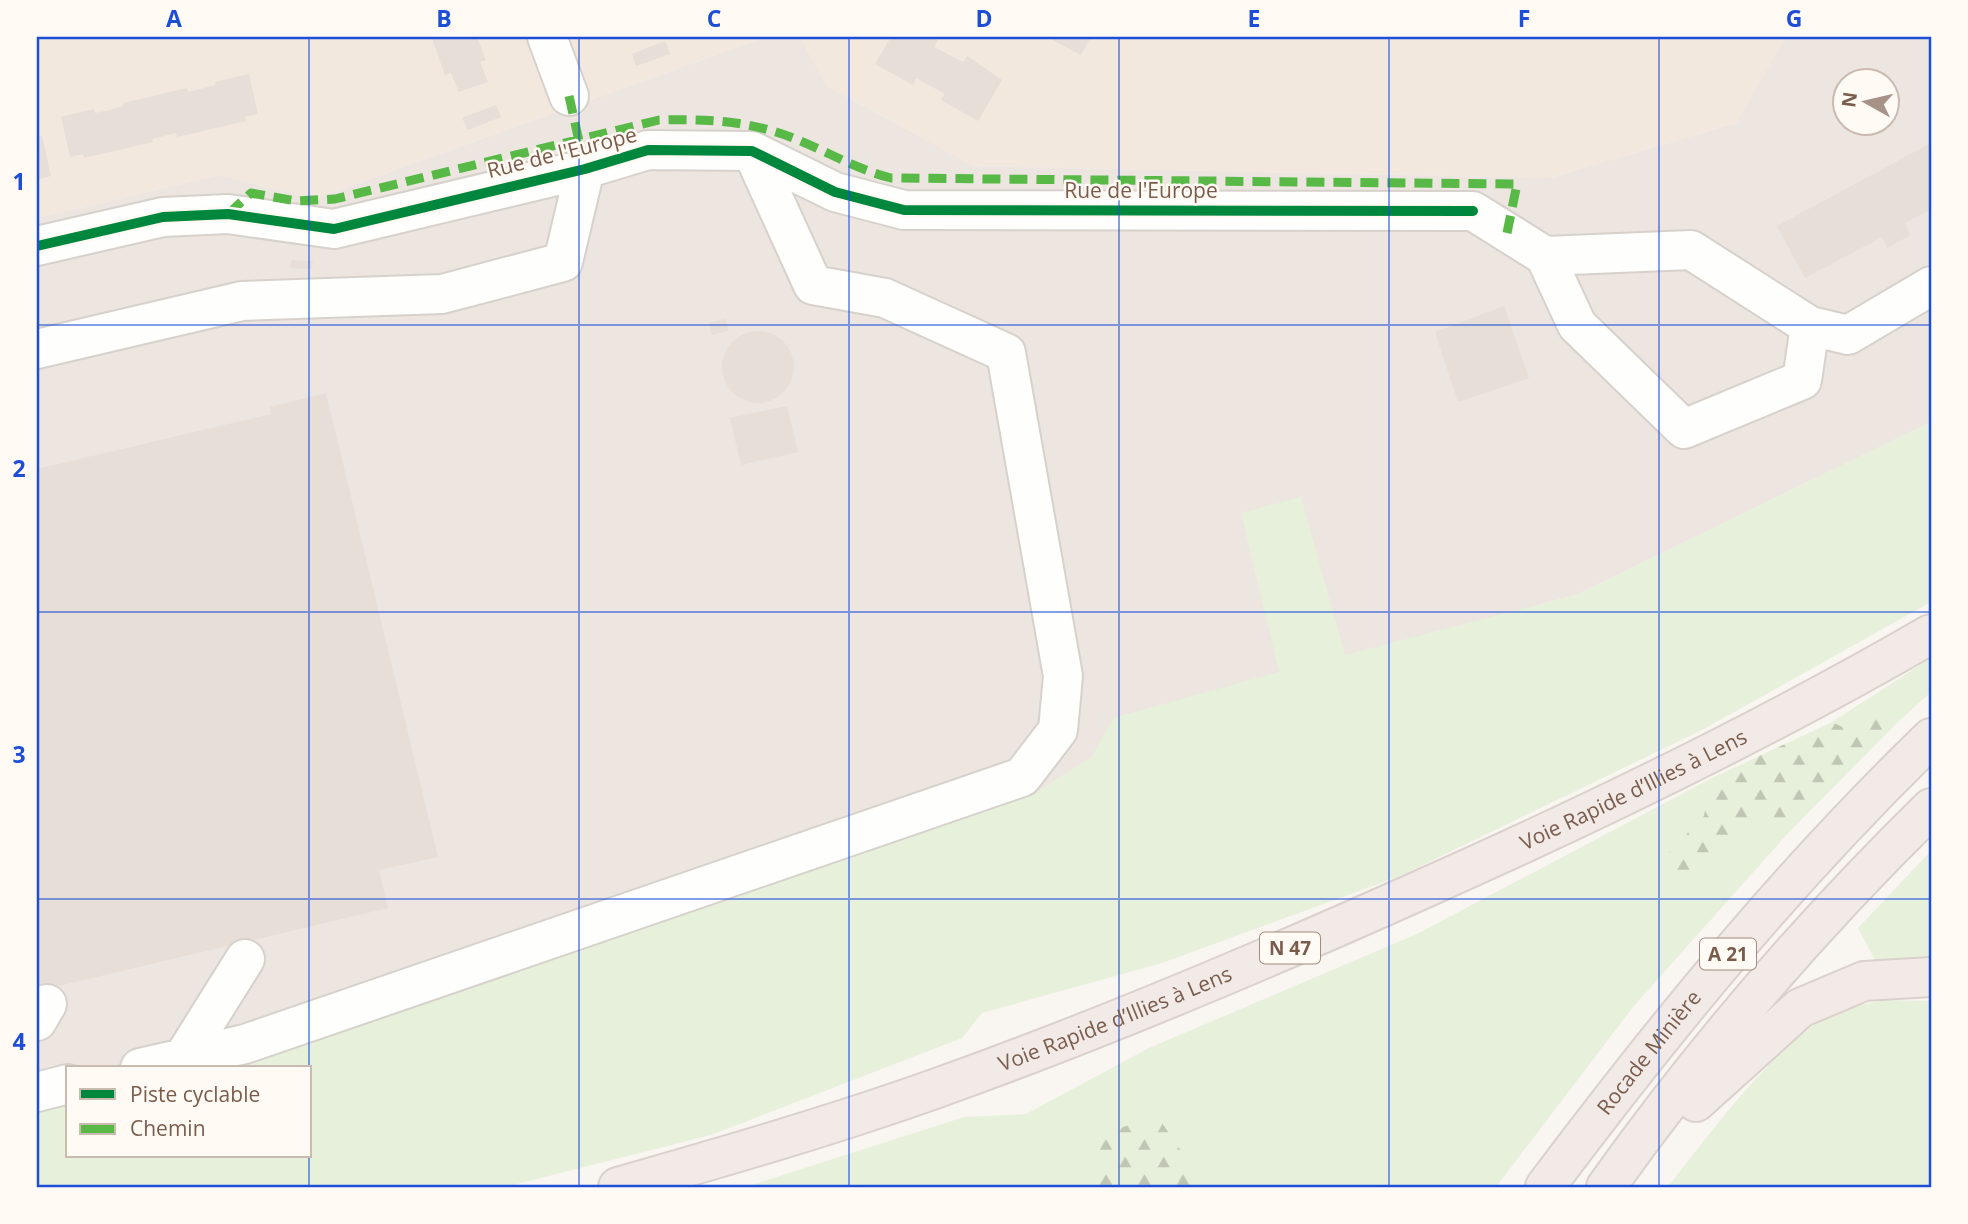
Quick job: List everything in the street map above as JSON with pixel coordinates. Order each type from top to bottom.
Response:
[{"type":"highway","name":"Voie Rapide d’Illies à Lens","points":[[618,1187],[819,1127],[940,1087],[1226,976],[1510,850],[1730,745],[1931,634]]},
{"type":"highway","name":"Rocade Minière","points":[[1545,1187],[1645,1055],[1748,929],[1848,818],[1931,738]]},
{"type":"highway","name":"A 21","points":[[1609,1183],[1749,1005],[1825,918],[1931,808]]},
{"type":"highway","points":[[1609,1183],[1800,1008],[1864,981],[1931,977]]},
{"type":"street","points":[[547,37],[569,96]]},
{"type":"street","name":"Rue de l'Europe","points":[[37,246],[163,217],[228,214],[334,229],[585,169],[649,150],[752,151],[835,192],[904,210],[1472,211],[1545,256]]},
{"type":"street","points":[[149,1066],[245,1044],[1022,777],[1058,730],[1063,676],[1006,352],[885,298],[813,285],[752,151]]},
{"type":"street","points":[[37,349],[242,301],[442,294],[563,262],[585,169]]},
{"type":"street","points":[[1810,326],[1801,380],[1684,429],[1577,325],[1545,256],[1691,250],[1810,326],[1848,335],[1931,286]]},
{"type":"street","points":[[183,1058],[245,959]]},
{"type":"street","points":[[37,1091],[66,1084]]},
{"type":"shaded area","points":[[37,37],[766,37],[314,199],[220,175],[37,218]]},
{"type":"shaded area","points":[[766,37],[800,37],[827,86],[974,166],[1550,178],[1736,123],[1785,37],[1931,37],[1931,422],[1576,595],[1114,718],[1092,757],[1040,790],[247,1057],[206,1066],[66,1066],[66,1070],[37,1104],[37,218],[220,175],[314,199]]},
{"type":"shaded area","points":[[800,37],[1785,37],[1736,123],[1550,178],[974,166],[827,86]]},
{"type":"green space","points":[[1931,422],[1931,602],[1702,730],[1400,876],[1162,963],[982,1013],[962,1038],[711,1135],[505,1187],[37,1187],[37,1104],[66,1097],[66,1158],[312,1158],[312,1066],[206,1066],[247,1057],[1040,790],[1092,757],[1113,718],[1279,672],[1241,513],[1301,497],[1345,655],[1576,595]]},
{"type":"green space","points":[[1931,658],[1931,692],[1898,722],[1881,713],[1853,732],[1832,722]]},
{"type":"green space","points":[[1881,713],[1898,722],[1791,830],[1757,823],[1690,889],[1656,866],[1704,816],[1710,779],[1832,722],[1853,732]]},
{"type":"green space","points":[[1710,779],[1704,816],[1656,866],[1691,888],[1757,823],[1791,830],[1633,1007],[1496,1187],[1193,1187],[1196,1173],[1101,1136],[1092,1187],[746,1187],[964,1117],[1026,1114],[1149,1048],[1417,934]]},
{"type":"green space","points":[[1931,851],[1931,959],[1875,960],[1858,928]]},
{"type":"green space","points":[[1885,1000],[1931,1001],[1931,1187],[1668,1187],[1746,1090],[1793,1042],[1816,1023],[1838,1011]]},
{"type":"green space","points":[[1156,1114],[1196,1173],[1193,1187],[1092,1187],[1101,1136]]},
{"type":"building","points":[[477,37],[486,60],[480,62],[488,82],[459,92],[451,73],[445,75],[432,39]]},
{"type":"building","points":[[891,37],[932,37],[938,40],[934,47],[963,62],[967,56],[1002,80],[978,121],[941,100],[945,94],[916,78],[913,85],[875,64]]},
{"type":"building","points":[[1047,37],[1091,37],[1081,55]]},
{"type":"building","points":[[665,41],[670,54],[636,66],[632,54]]},
{"type":"building","points":[[249,74],[258,114],[245,117],[246,121],[177,137],[176,133],[152,139],[153,142],[84,158],[83,154],[70,157],[61,117],[94,109],[95,113],[110,110],[123,106],[123,103],[187,88],[188,92]]},
{"type":"building","points":[[496,105],[501,117],[468,130],[462,118]]},
{"type":"building","points":[[42,136],[51,176],[39,179],[37,183],[37,137]]},
{"type":"building","points":[[1931,143],[1931,209],[1905,223],[1911,235],[1887,248],[1882,237],[1805,278],[1777,226]]},
{"type":"building","points":[[292,260],[313,261],[311,269],[290,268]]},
{"type":"building","points":[[1504,306],[1529,378],[1458,402],[1435,332]]},
{"type":"building","points":[[726,319],[728,331],[712,335],[709,323]]},
{"type":"building","points":[[758,331],[778,337],[788,347],[794,367],[788,387],[778,397],[758,403],[738,397],[728,387],[722,367],[728,347],[738,337]]},
{"type":"building","points":[[326,393],[438,857],[379,870],[388,908],[37,991],[37,469],[271,414],[270,407]]},
{"type":"building","points":[[787,406],[798,452],[741,465],[730,418]]},
{"type":"marked path","points":[[569,96],[579,141]]},
{"type":"marked path","points":[[228,214],[251,193],[296,201],[335,199],[659,120],[688,120],[718,121],[762,128],[891,178],[1517,184],[1507,233]]},
{"type":"cycle path","points":[[37,246],[163,217],[228,214],[334,229],[585,169],[648,150],[752,151],[835,192],[904,210],[1473,211]]}]
